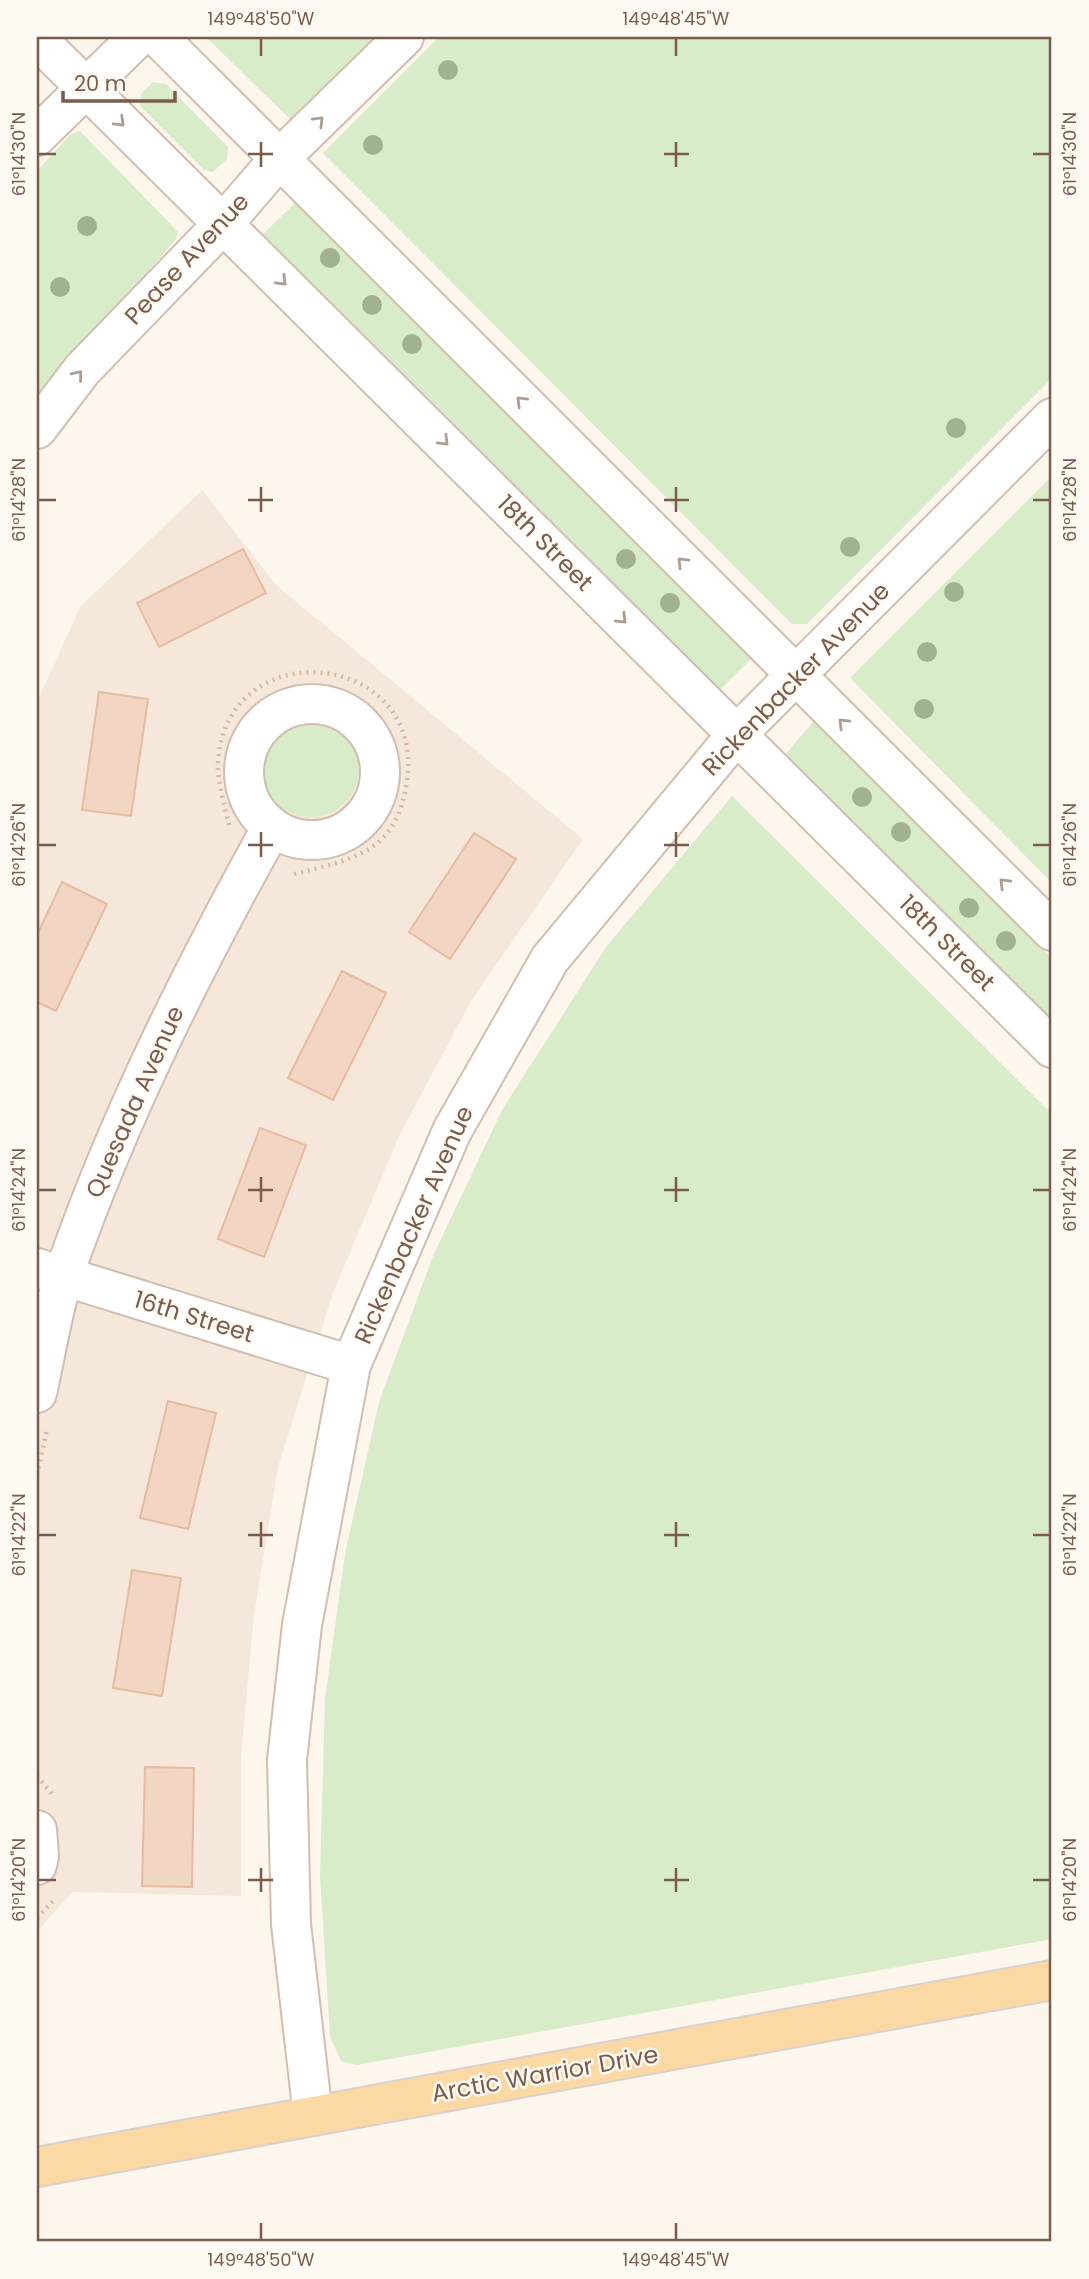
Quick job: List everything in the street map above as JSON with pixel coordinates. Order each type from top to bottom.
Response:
[{"type":"main road","name":"Arctic Warrior Drive","points":[[37,2167],[1052,1980]]},
{"type":"street","points":[[37,136],[138,37]]},
{"type":"street","points":[[158,37],[1052,931]]},
{"type":"street","name":"Pease Avenue","points":[[37,429],[82,370],[224,223],[279,159],[404,37]]},
{"type":"street","name":"18th Street","points":[[37,39],[1052,1048]]},
{"type":"street","name":"Rickenbacker Avenue","points":[[313,2116],[291,1924],[287,1760],[302,1625],[351,1365],[452,1131],[550,959],[737,734],[1052,418]]},
{"type":"street","name":"Quesada Avenue","points":[[42,1409],[50,1272],[152,1056],[211,938],[272,827]]},
{"type":"street","name":"16th Street","points":[[50,1272],[351,1365]]},
{"type":"street","points":[[37,1830],[37,1865]]},
{"type":"path","points":[[229,830],[218,764],[225,728],[245,696],[275,677],[307,671],[341,674],[378,695],[402,724],[410,762],[404,802],[388,836],[360,856],[283,877]]},
{"type":"path","points":[[37,1475],[42,1409]]},
{"type":"shaded area","points":[[202,490],[276,585],[583,839],[471,1001],[399,1136],[333,1293],[278,1467],[254,1615],[241,1756],[241,1896],[72,1892],[37,1932],[37,702],[80,607]]},
{"type":"green space","points":[[206,37],[380,37],[294,123]]},
{"type":"green space","points":[[439,37],[1052,37],[1052,378],[807,624],[792,624],[323,153]]},
{"type":"green space","points":[[153,82],[166,84],[228,147],[227,159],[213,172],[204,170],[140,106],[141,94]]},
{"type":"green space","points":[[80,131],[178,232],[176,239],[37,400],[37,171],[70,135]]},
{"type":"green space","points":[[295,203],[751,659],[717,693],[261,236]]},
{"type":"green space","points":[[1052,476],[1052,883],[850,678]]},
{"type":"green space","points":[[310,719],[329,722],[345,733],[356,749],[359,768],[356,787],[345,803],[329,814],[310,817],[291,814],[275,803],[264,787],[261,768],[264,749],[275,733],[291,722]]},
{"type":"green space","points":[[814,721],[1052,959],[1052,1026],[783,757]]},
{"type":"green space","points":[[732,796],[1052,1114],[1052,1939],[357,2065],[341,2061],[330,2037],[320,1875],[325,1699],[345,1554],[379,1402],[433,1256],[502,1110],[606,947]]},
{"type":"building","points":[[243,549],[266,593],[159,647],[137,603]]},
{"type":"building","points":[[99,692],[148,699],[131,816],[82,810]]},
{"type":"building","points":[[474,833],[516,859],[450,959],[409,932]]},
{"type":"building","points":[[62,882],[107,904],[56,1011],[37,1002],[37,935]]},
{"type":"building","points":[[342,971],[386,993],[333,1100],[288,1078]]},
{"type":"building","points":[[260,1128],[306,1145],[264,1257],[218,1239]]},
{"type":"building","points":[[168,1401],[216,1413],[188,1529],[140,1518]]},
{"type":"building","points":[[132,1570],[181,1578],[162,1696],[113,1688]]},
{"type":"building","points":[[145,1767],[194,1768],[192,1887],[142,1886]]}]
